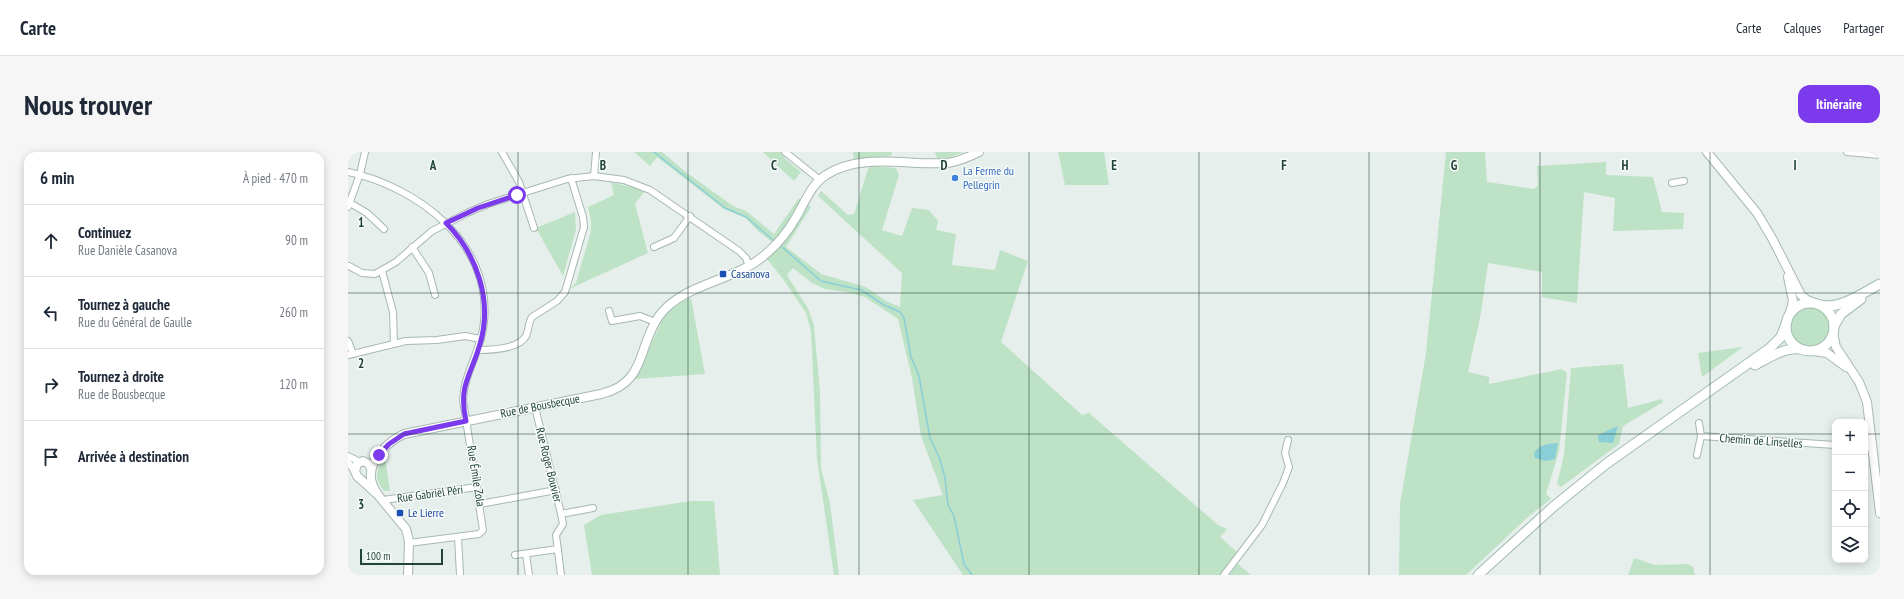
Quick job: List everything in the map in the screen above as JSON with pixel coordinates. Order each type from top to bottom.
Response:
[{"type":"main road","points":[[1478,575],[1528,529],[1600,469],[1774,344],[1783,333],[1788,317],[1802,304],[1817,304],[1828,307],[1836,305],[1880,285]]},
{"type":"main road","points":[[1715,387],[1780,352],[1794,348],[1814,351],[1826,345],[1846,310],[1880,285]]},
{"type":"main road","points":[[1817,304],[1830,313],[1834,330]]},
{"type":"main road","points":[[1788,317],[1786,330],[1789,338],[1794,345],[1802,350]]},
{"type":"street","points":[[365,152],[360,174],[349,205],[367,213],[384,229]]},
{"type":"street","points":[[502,152],[518,178],[534,228]]},
{"type":"street","points":[[594,176],[596,152]]},
{"type":"street","points":[[786,152],[820,180]]},
{"type":"street","name":"Rue de Bousbecque","points":[[361,462],[400,436],[410,433],[607,392],[622,387],[634,374],[655,322],[666,308],[676,300],[749,266],[768,253],[782,238],[814,186],[835,170],[860,164],[948,163],[979,152]]},
{"type":"street","points":[[1707,152],[1752,207],[1773,240],[1784,264],[1802,295],[1807,300],[1817,304]]},
{"type":"street","points":[[1848,152],[1880,155]]},
{"type":"street","name":"Rue Émile Zola","points":[[348,172],[360,174],[399,189],[421,202],[446,223],[468,251],[480,280],[485,311],[481,339],[469,371],[464,390],[463,404],[484,527],[482,532],[478,534],[458,537]]},
{"type":"street","points":[[349,266],[365,274],[375,274],[396,262],[427,234],[478,208],[571,178],[594,176],[624,180],[641,185],[659,194],[739,251],[746,258],[749,266]]},
{"type":"street","points":[[478,350],[492,350],[520,343],[526,335],[532,317],[560,299],[565,292],[584,227],[583,217],[571,178]]},
{"type":"street","points":[[1672,183],[1684,181]]},
{"type":"street","points":[[654,247],[674,238],[690,216]]},
{"type":"street","points":[[412,247],[427,269],[434,287],[435,295]]},
{"type":"street","points":[[1784,264],[1793,301],[1788,317]]},
{"type":"street","points":[[382,271],[393,312],[394,343]]},
{"type":"street","points":[[609,311],[612,321],[640,316],[655,322]]},
{"type":"street","points":[[1834,330],[1836,347],[1859,382],[1866,396],[1869,447],[1880,513]]},
{"type":"street","points":[[348,341],[351,355],[394,343],[415,340],[437,340],[465,336],[481,339]]},
{"type":"street","points":[[1814,351],[1823,351],[1830,355],[1853,374]]},
{"type":"street","name":"Rue Roger Bouvier","points":[[535,407],[561,514],[594,508]]},
{"type":"street","points":[[1697,454],[1701,436],[1699,423]]},
{"type":"street","name":"Chemin de Linselles","points":[[1701,436],[1832,445]]},
{"type":"street","points":[[1224,575],[1262,525],[1283,483],[1289,467],[1285,453],[1288,440]]},
{"type":"street","name":"Rue de Bousbecque","points":[[371,471],[376,458],[389,444]]},
{"type":"street","points":[[348,456],[361,462],[368,463],[371,471],[372,482],[380,498]]},
{"type":"street","points":[[348,462],[355,475],[380,498],[406,529],[409,544],[408,575]]},
{"type":"street","points":[[355,475],[355,467],[361,462]]},
{"type":"street","points":[[355,475],[366,478],[371,471]]},
{"type":"street","name":"Rue Gabriel Péri","points":[[380,498],[477,487]]},
{"type":"street","points":[[480,504],[556,490]]},
{"type":"street","points":[[561,514],[563,524],[556,535],[561,575]]},
{"type":"street","points":[[409,544],[458,537],[460,575]]},
{"type":"street","points":[[515,556],[558,549]]},
{"type":"street","points":[[526,554],[529,575]]},
{"type":"green space","points":[[634,152],[662,152],[687,173],[733,206],[746,211],[774,234],[799,198],[811,207],[786,247],[821,274],[866,287],[886,301],[900,307],[902,273],[818,196],[821,191],[848,215],[854,214],[868,169],[871,166],[896,168],[899,175],[882,230],[902,236],[912,208],[929,210],[938,221],[936,230],[956,234],[952,265],[995,270],[1000,250],[1028,261],[1001,342],[1082,415],[1089,413],[1218,525],[1227,529],[1220,537],[1238,553],[1222,575],[963,575],[913,500],[943,495],[921,436],[912,378],[898,319],[865,297],[847,292],[825,289],[812,283],[793,268],[787,275],[809,310],[814,326],[820,392],[821,469],[830,503],[839,575],[834,575],[817,459],[811,331],[806,313],[783,279],[767,259],[779,247],[759,232],[746,218],[724,209],[657,157],[650,166]]},
{"type":"green space","points":[[763,152],[783,152],[786,156],[784,158],[801,172],[794,181]]},
{"type":"green space","points":[[853,152],[892,152],[891,156],[854,159]]},
{"type":"green space","points":[[935,152],[964,152],[941,160],[937,158]]},
{"type":"green space","points":[[1058,152],[1104,152],[1109,185],[1065,185]]},
{"type":"green space","points":[[1446,152],[1485,152],[1487,182],[1534,189],[1538,185],[1537,166],[1606,162],[1606,175],[1653,177],[1662,212],[1684,213],[1683,229],[1613,231],[1615,198],[1584,192],[1577,303],[1542,297],[1542,272],[1488,263],[1481,313],[1468,372],[1489,377],[1489,384],[1562,369],[1567,373],[1559,451],[1546,494],[1551,499],[1529,516],[1466,575],[1399,575],[1400,504],[1426,353]]},
{"type":"green space","points":[[611,182],[645,191],[635,204],[648,253],[569,289],[576,283],[591,231],[591,220],[588,207],[614,195]]},
{"type":"green space","points":[[575,212],[576,230],[563,276],[536,228]]},
{"type":"green space","points":[[691,298],[705,374],[635,379],[664,316],[676,304]]},
{"type":"green space","points":[[1806,307],[1814,307],[1821,310],[1827,316],[1830,327],[1827,338],[1821,344],[1814,347],[1806,347],[1799,344],[1793,338],[1790,331],[1790,323],[1793,316],[1799,310]]},
{"type":"green space","points":[[1743,347],[1702,377],[1698,353]]},
{"type":"green space","points":[[1623,364],[1628,408],[1662,399],[1663,402],[1623,426],[1619,444],[1561,487],[1557,484],[1564,455],[1571,368]]},
{"type":"green space","points":[[385,457],[390,491],[384,491],[377,478],[379,465]]},
{"type":"green space","points":[[691,501],[714,501],[720,575],[592,575],[584,525],[601,515]]},
{"type":"green space","points":[[1634,558],[1655,565],[1688,564],[1693,567],[1695,575],[1628,575]]},
{"type":"green space","points":[[1237,563],[1251,575],[1229,575]]},
{"type":"water","points":[[1618,426],[1613,443],[1599,442],[1598,435]]},
{"type":"water","points":[[1558,443],[1555,459],[1546,461],[1535,458],[1534,453],[1539,448],[1544,445]]},
{"type":"waterway","points":[[654,152],[725,208],[746,217],[773,240]]},
{"type":"waterway","points":[[782,247],[821,281],[861,290],[884,305],[900,312],[904,318],[911,357],[919,376],[930,438],[940,459],[945,478],[948,505],[954,516],[964,564],[972,575]]},
{"type":"place","name":"La Ferme du Pellegrin","points":[[955,178]]},
{"type":"place","name":"Casanova","points":[[723,274]]},
{"type":"place","name":"Le Lierre","points":[[400,513]]},
{"type":"route","points":[[379,455],[389,444],[404,434],[466,421],[463,404],[464,390],[467,376],[478,350],[483,332],[485,311],[484,301],[480,280],[466,247],[446,223],[488,204],[517,195]]}]
